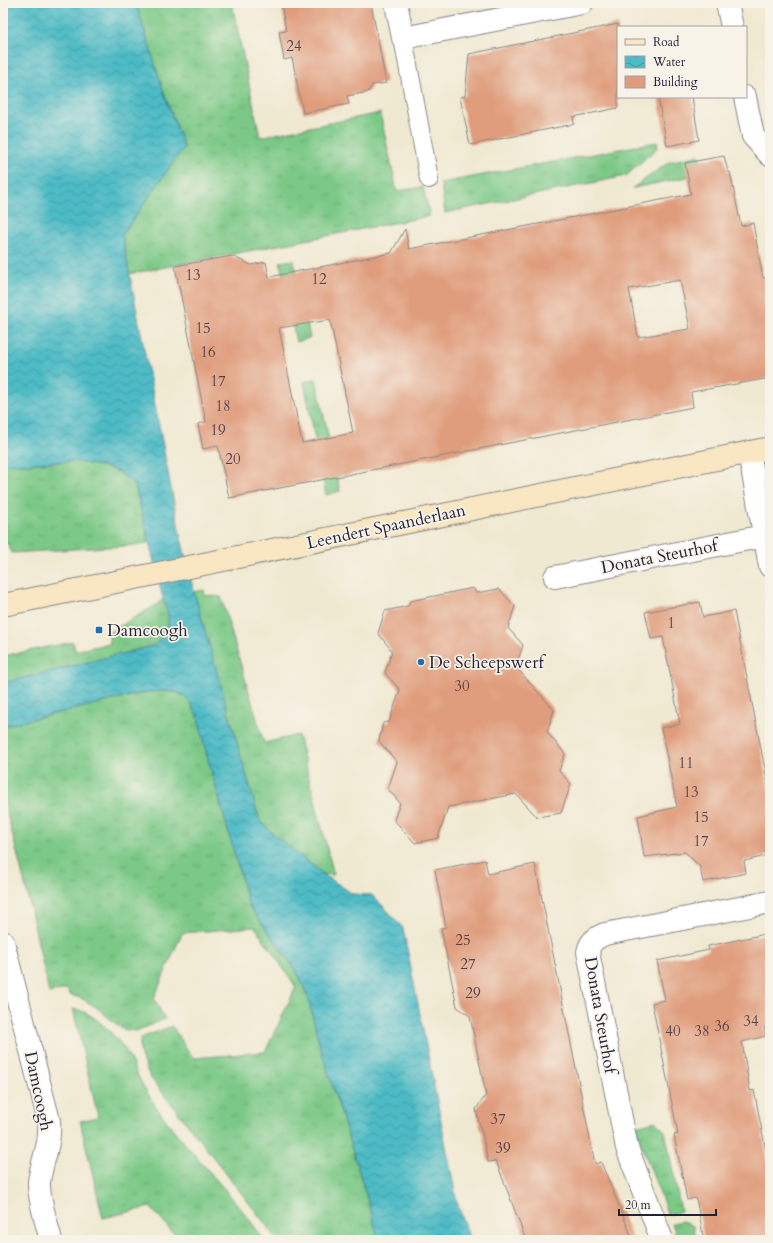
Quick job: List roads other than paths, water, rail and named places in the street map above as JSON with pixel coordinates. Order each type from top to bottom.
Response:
[{"type":"street","points":[[396,3],[403,38],[582,3]]},
{"type":"street","points":[[727,3],[732,26]]},
{"type":"street","points":[[745,98],[753,136],[770,155]]},
{"type":"street","points":[[760,450],[764,536],[770,566]]},
{"type":"street","name":"Leendert Spaanderlaan","points":[[3,605],[760,450]]},
{"type":"street","name":"Donata Steurhof","points":[[555,577],[764,536]]},
{"type":"street","name":"Donata Steurhof","points":[[662,1240],[627,1148],[588,952],[595,938],[605,934],[770,902]]},
{"type":"street","name":"Damcoogh","points":[[3,942],[8,986],[49,1121],[49,1143],[41,1169],[39,1184],[51,1240]]},
{"type":"lane","points":[[403,38],[429,178]]},
{"type":"water","points":[[3,3],[136,3],[164,93],[184,147],[122,235],[180,534],[194,592],[259,819],[273,834],[323,874],[353,894],[372,895],[403,928],[457,1202],[470,1240],[379,1240],[319,1043],[308,997],[297,972],[249,906],[206,752],[198,717],[185,696],[175,692],[147,692],[3,726],[3,683],[153,646],[159,641],[166,631],[168,619],[135,485],[119,472],[101,466],[72,461],[21,464],[3,463]]},
{"type":"place","name":"Damcoogh","points":[[99,630]]},
{"type":"place","name":"De Scheepswerf","points":[[421,662]]}]
